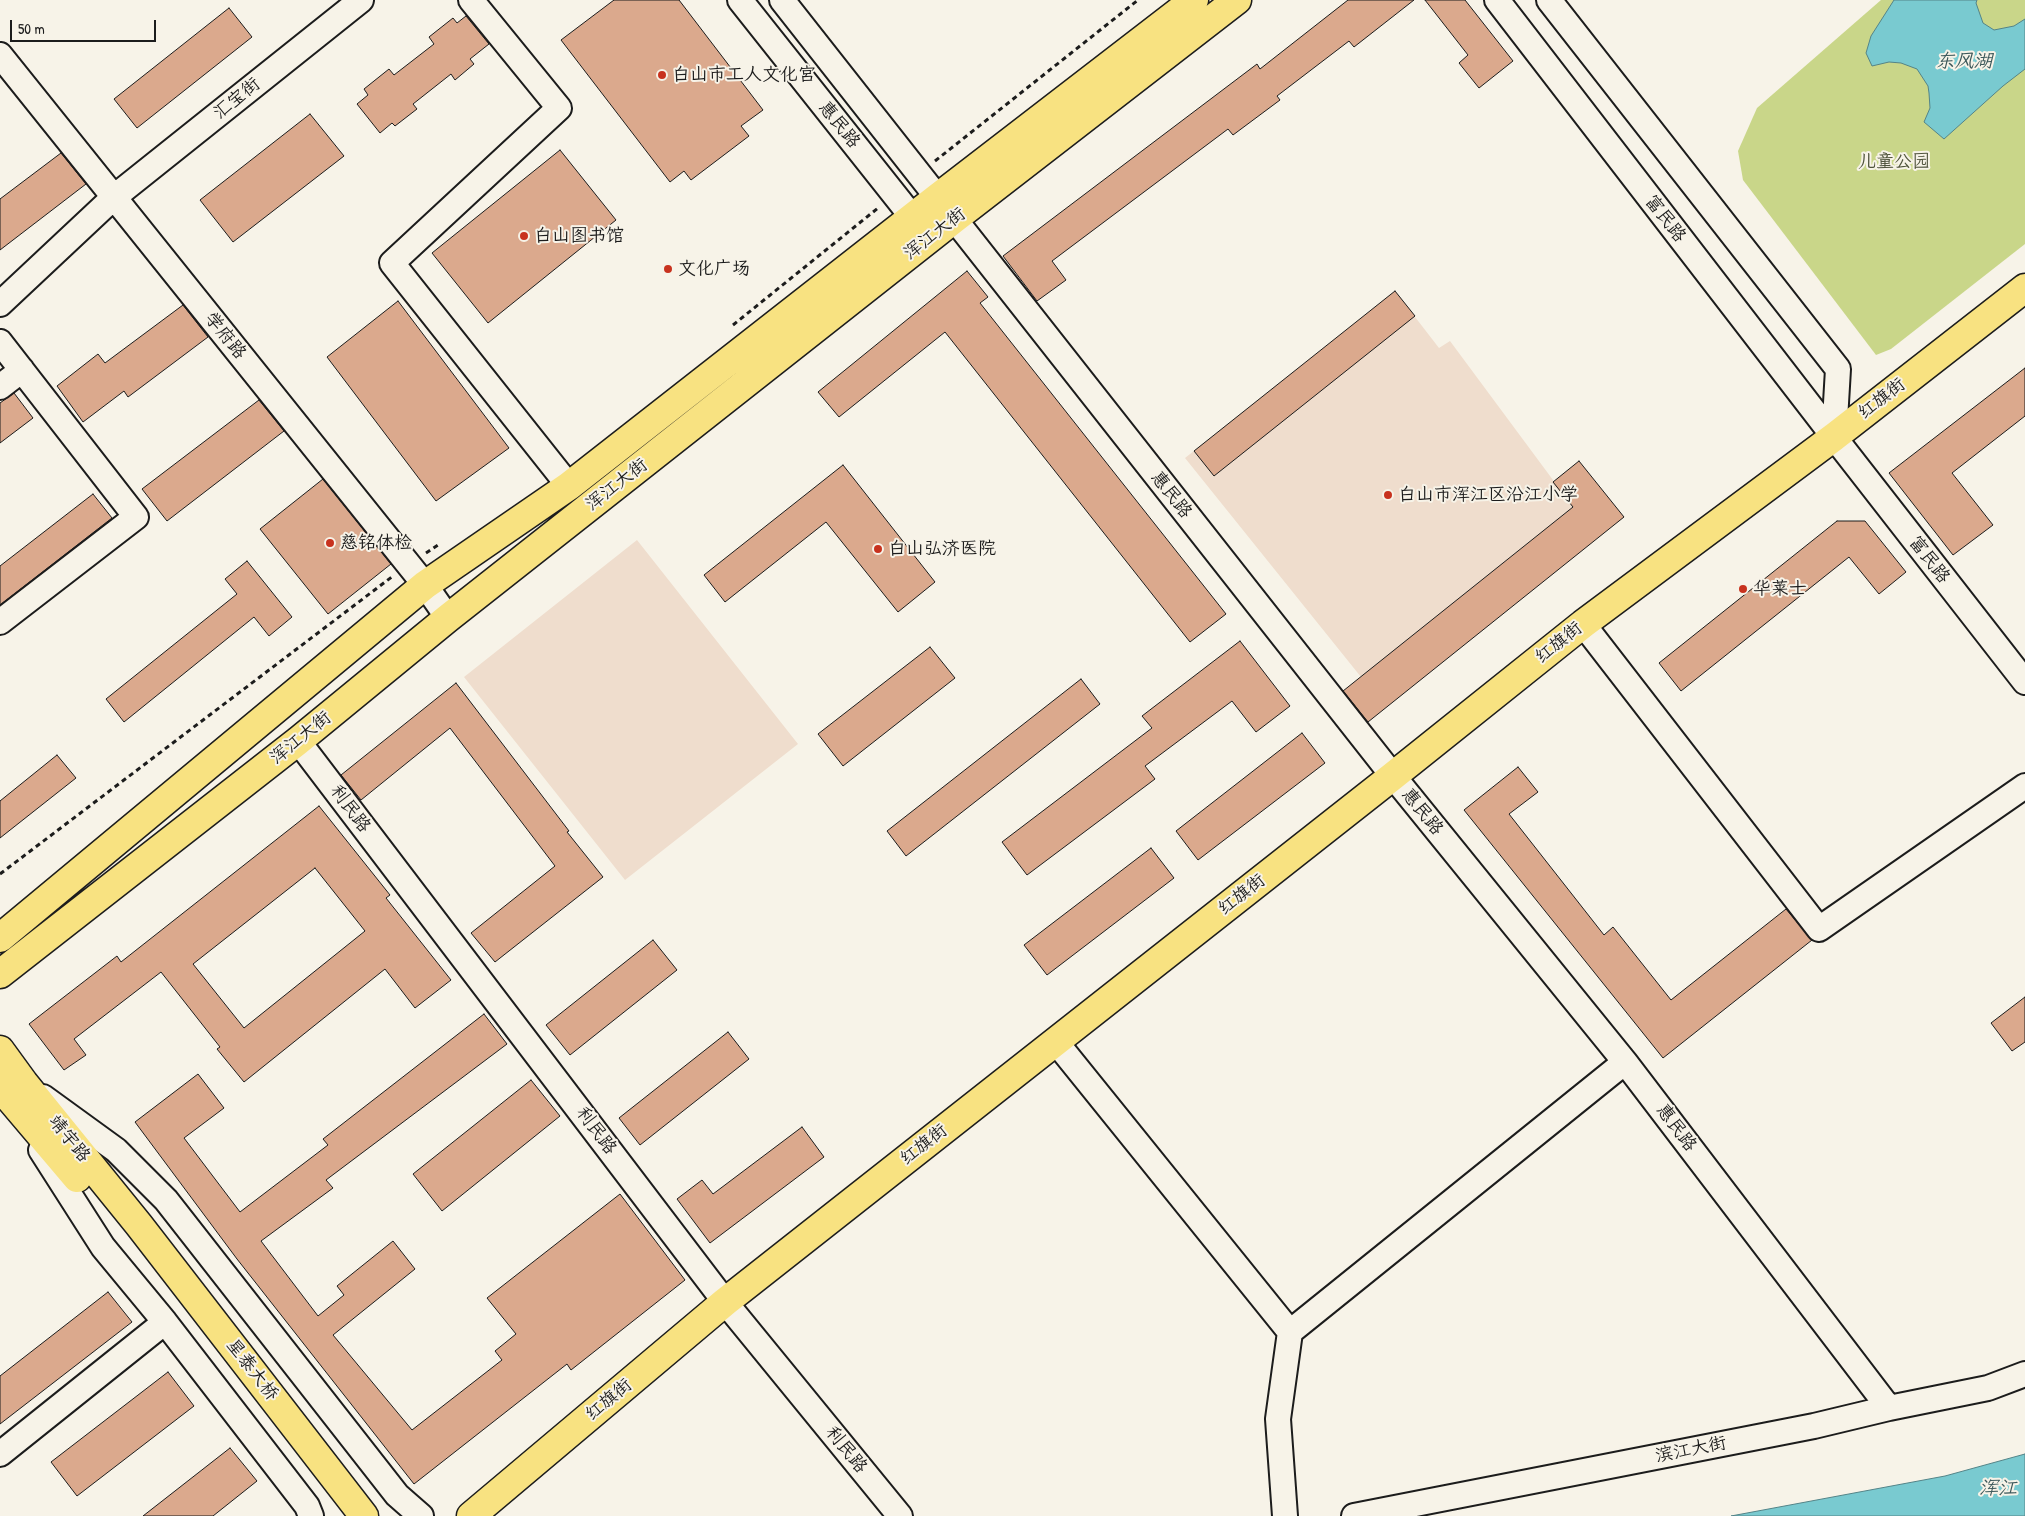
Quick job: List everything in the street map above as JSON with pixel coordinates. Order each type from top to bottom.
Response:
[{"type":"main road","name":"浑江大街","points":[[0,938],[417,575],[569,486],[1194,0]]},
{"type":"main road","name":"浑江大街","points":[[0,974],[298,741],[448,618],[954,219],[1220,5]]},
{"type":"main road","name":"红旗街","points":[[472,1516],[725,1302],[1583,624],[1834,438],[2025,288]]},
{"type":"main road","name":"靖宇路","points":[[0,1050],[9,1087],[134,1232]]},
{"type":"main road","name":"星泰大桥","points":[[134,1232],[340,1516]]},
{"type":"main road","name":"星泰大桥","points":[[134,1232],[364,1516]]},
{"type":"street","name":"汇宝街","points":[[0,304],[114,198],[362,0]]},
{"type":"street","points":[[471,0],[559,108],[392,263],[569,486]]},
{"type":"street","name":"惠民路","points":[[740,0],[913,218]]},
{"type":"street","name":"惠民路","points":[[782,0],[1393,776],[1625,1062],[1888,1408]]},
{"type":"street","name":"富民路","points":[[1497,0],[1834,438],[2025,682]]},
{"type":"street","points":[[1549,0],[1838,369],[1834,438]]},
{"type":"street","name":"学府路","points":[[0,55],[417,575],[448,618]]},
{"type":"street","points":[[913,218],[954,219]]},
{"type":"street","points":[[0,342],[136,517],[0,622]]},
{"type":"street","points":[[0,387],[22,370]]},
{"type":"street","points":[[1583,624],[1819,929],[2025,786]]},
{"type":"street","name":"利民路","points":[[298,741],[725,1302],[900,1516]]},
{"type":"street","points":[[1056,1042],[1290,1332]]},
{"type":"street","points":[[1285,1516],[1278,1419],[1290,1332],[1625,1062]]},
{"type":"street","points":[[9,1087],[103,1247],[165,1322],[307,1506],[311,1516]]},
{"type":"street","points":[[9,1087],[116,1150],[166,1200],[397,1495],[421,1516]]},
{"type":"street","points":[[0,1454],[165,1322]]},
{"type":"street","name":"滨江大街","points":[[1354,1516],[1814,1426],[1888,1408],[1988,1388],[2025,1374]]},
{"type":"path","points":[[919,174],[1138,0]]},
{"type":"path","points":[[733,326],[894,194]]},
{"type":"path","points":[[0,874],[417,575],[441,543]]},
{"type":"shaded area","name":"白山市浑江区沿江小学","points":[[1395,291],[1439,348],[1450,341],[1573,507],[1361,677],[1185,458]]},
{"type":"shaded area","points":[[637,540],[798,744],[625,880],[464,677]]},
{"type":"green space","name":"儿童公园","points":[[1881,0],[2025,0],[2025,244],[1891,349],[1876,355],[1743,180],[1738,151],[1757,108]]},
{"type":"water","name":"东风湖","points":[[1894,0],[1977,0],[1976,3],[1983,23],[1994,30],[2014,26],[2025,19],[2025,69],[2003,86],[1944,139],[1924,122],[1930,108],[1929,93],[1928,86],[1917,69],[1901,63],[1889,62],[1872,66],[1866,53],[1871,36]]},
{"type":"water","name":"浑江","points":[[2025,1454],[2025,1516],[1731,1516],[1945,1476]]},
{"type":"building","name":"白山市工人文化宫","points":[[614,0],[679,0],[763,110],[741,126],[749,136],[691,180],[684,171],[670,182],[561,40]]},
{"type":"building","points":[[1348,0],[1414,0],[1354,47],[1349,41],[1277,96],[1280,100],[1233,135],[1228,129],[1052,261],[1066,280],[1037,301],[1003,256],[1257,64],[1260,69]]},
{"type":"building","points":[[1425,0],[1465,0],[1513,61],[1479,88],[1459,63],[1468,55]]},
{"type":"building","points":[[229,8],[252,37],[137,128],[114,99]]},
{"type":"building","points":[[466,16],[489,44],[470,59],[474,64],[455,80],[451,74],[413,104],[417,109],[395,126],[392,123],[380,133],[357,104],[368,95],[364,89],[389,69],[394,75],[434,44],[429,37],[453,18],[457,23]]},
{"type":"building","points":[[310,114],[344,156],[233,242],[200,200]]},
{"type":"building","name":"白山图书馆","points":[[560,150],[616,220],[488,323],[432,253]]},
{"type":"building","points":[[61,153],[86,184],[0,250],[0,199]]},
{"type":"building","points":[[967,271],[988,297],[980,303],[1226,614],[1190,642],[945,332],[839,417],[818,392]]},
{"type":"building","points":[[1395,291],[1415,316],[1214,476],[1194,451]]},
{"type":"building","points":[[398,301],[509,448],[436,501],[327,357]]},
{"type":"building","points":[[183,305],[208,337],[128,397],[124,391],[83,422],[57,386],[98,354],[105,363]]},
{"type":"building","points":[[2025,368],[2025,416],[1952,473],[1993,525],[1953,555],[1889,473]]},
{"type":"building","points":[[14,393],[33,418],[0,443],[0,403]]},
{"type":"building","points":[[259,400],[284,431],[167,521],[142,489]]},
{"type":"building","points":[[1579,461],[1624,517],[1368,722],[1343,691],[1573,507],[1553,482]]},
{"type":"building","name":"白山弘济医院","points":[[843,465],[935,582],[898,612],[826,522],[725,602],[704,575]]},
{"type":"building","name":"慈铭体检","points":[[323,479],[391,564],[328,614],[260,529]]},
{"type":"building","points":[[93,494],[112,518],[0,605],[0,566]]},
{"type":"building","points":[[1837,521],[1865,521],[1906,572],[1879,594],[1849,557],[1681,691],[1659,663]]},
{"type":"building","points":[[247,561],[292,617],[269,636],[254,617],[124,722],[106,699],[237,594],[225,579]]},
{"type":"building","points":[[1240,641],[1290,706],[1256,732],[1232,701],[1145,766],[1155,779],[1027,875],[1002,842],[1152,728],[1142,716]]},
{"type":"building","points":[[930,647],[955,678],[843,766],[818,734]]},
{"type":"building","points":[[1081,679],[1100,704],[906,856],[887,831]]},
{"type":"building","points":[[456,683],[569,831],[567,832],[603,877],[495,962],[471,933],[555,866],[450,728],[361,800],[341,775]]},
{"type":"building","points":[[1302,733],[1325,763],[1198,860],[1176,831]]},
{"type":"building","points":[[57,755],[76,778],[0,838],[0,801]]},
{"type":"building","points":[[1518,767],[1538,792],[1509,814],[1604,935],[1613,927],[1671,1000],[1786,909],[1812,940],[1663,1058],[1464,810]]},
{"type":"building","points":[[319,806],[390,895],[386,898],[451,980],[415,1008],[385,969],[244,1082],[217,1049],[220,1047],[161,972],[74,1039],[86,1055],[64,1070],[29,1024],[117,956],[121,962]],"holes":[[[315,868],[365,931],[244,1028],[193,964]]]},
{"type":"building","points":[[1151,848],[1174,878],[1047,975],[1024,945]]},
{"type":"building","points":[[653,940],[677,970],[570,1055],[546,1025]]},
{"type":"building","points":[[2025,997],[2025,1042],[2012,1051],[1991,1023]]},
{"type":"building","points":[[484,1014],[507,1044],[326,1180],[333,1188],[261,1241],[318,1316],[344,1295],[337,1286],[393,1241],[415,1269],[333,1335],[412,1430],[502,1360],[495,1351],[516,1334],[487,1298],[620,1194],[685,1280],[571,1370],[567,1364],[414,1484],[237,1259],[135,1122],[198,1074],[224,1108],[184,1138],[240,1212],[328,1145],[323,1139]]},
{"type":"building","points":[[728,1032],[749,1059],[640,1145],[619,1118]]},
{"type":"building","points":[[531,1080],[560,1116],[442,1211],[413,1174]]},
{"type":"building","points":[[802,1127],[824,1157],[710,1243],[677,1199],[702,1180],[713,1194]]},
{"type":"building","points":[[108,1292],[132,1322],[0,1424],[0,1376]]},
{"type":"building","points":[[168,1372],[194,1406],[77,1496],[51,1462]]},
{"type":"building","points":[[230,1448],[257,1481],[213,1516],[143,1516]]},
{"type":"place","name":"白山市工人文化宫","points":[[662,75]]},
{"type":"place","name":"白山图书馆","points":[[524,236]]},
{"type":"place","name":"文化广场","points":[[668,269]]},
{"type":"place","name":"白山市浑江区沿江小学","points":[[1388,495]]},
{"type":"place","name":"慈铭体检","points":[[330,543]]},
{"type":"place","name":"白山弘济医院","points":[[878,549]]},
{"type":"place","name":"华莱士","points":[[1743,589]]}]
